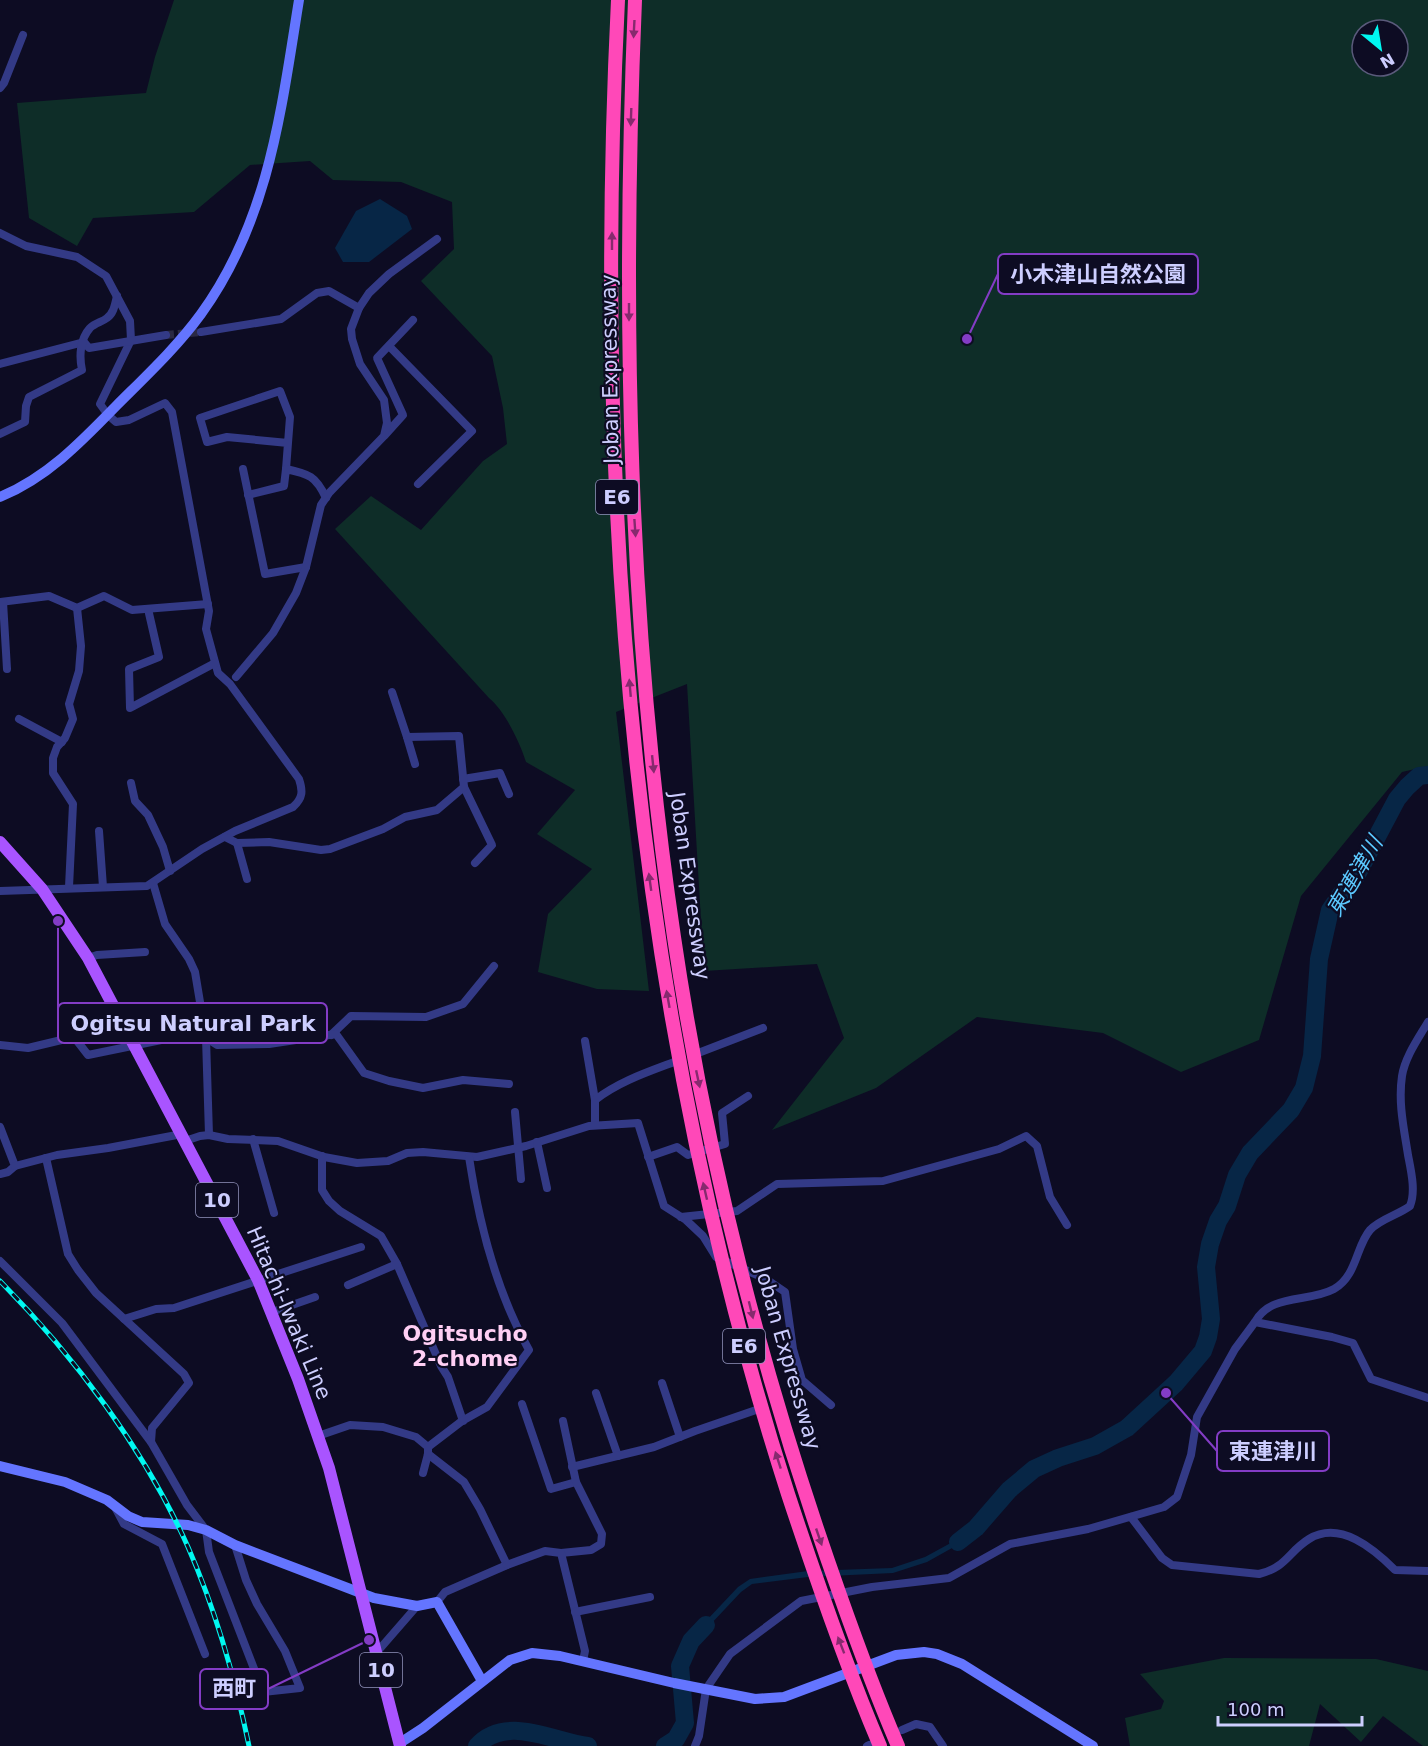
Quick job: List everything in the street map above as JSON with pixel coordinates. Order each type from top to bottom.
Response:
[{"type":"highway","name":"Joban Expressway","points":[[618,0],[612,179],[611,325],[618,513],[636,754],[658,940],[677,1052],[705,1191],[738,1327],[804,1543],[873,1744]]},
{"type":"highway","name":"Joban Expressway","points":[[636,0],[629,176],[629,321],[634,514],[651,751],[674,939],[692,1048],[721,1188],[754,1322],[785,1432],[819,1537],[897,1736]]},
{"type":"main road","name":"Hitachi-Iwaki Line","points":[[0,842],[42,888],[88,958],[258,1280],[318,1436],[336,1494],[400,1744]]},
{"type":"street","points":[[0,497],[49,470],[70,453],[201,314],[237,253],[266,179],[274,148],[299,0]]},
{"type":"street","points":[[0,88],[23,35]]},
{"type":"street","points":[[0,233],[26,246],[77,257],[106,276],[117,296],[130,321],[131,340],[100,404],[116,422],[129,420],[165,403],[172,412],[208,604],[206,629],[218,673],[230,684],[299,779],[303,790],[300,800],[293,807],[225,837],[153,883],[140,886],[0,891]]},
{"type":"street","points":[[384,436],[387,423],[384,400],[360,364],[351,329],[359,308],[369,293],[389,273],[438,239]]},
{"type":"street","points":[[201,332],[281,319],[317,292],[329,291],[359,308]]},
{"type":"street","points":[[0,434],[26,422],[26,406],[29,397],[82,370],[80,360],[82,343],[90,328],[107,319],[113,312],[117,296]]},
{"type":"street","points":[[236,677],[283,617],[306,567],[317,516],[326,498],[403,415],[377,358],[413,320]]},
{"type":"street","points":[[0,364],[82,343],[89,348],[166,335]]},
{"type":"street","points":[[389,346],[472,431],[418,484]]},
{"type":"street","points":[[248,495],[284,486],[286,469],[288,443],[290,417],[280,391],[200,418],[207,442],[227,437],[288,443]]},
{"type":"street","points":[[243,469],[265,574],[306,567]]},
{"type":"street","points":[[286,469],[302,472],[318,482],[326,498]]},
{"type":"street","points":[[8,669],[2,602],[49,596],[76,608],[104,596],[132,610],[208,604]]},
{"type":"street","points":[[69,887],[73,804],[53,773],[53,758],[73,719],[69,704],[80,671],[81,646],[76,608]]},
{"type":"street","points":[[148,609],[159,657],[129,669],[130,708],[216,663]]},
{"type":"street","points":[[392,692],[415,764]]},
{"type":"street","points":[[19,719],[62,742]]},
{"type":"street","points":[[407,737],[459,736],[464,783],[492,845],[475,863]]},
{"type":"street","points":[[225,837],[237,843],[269,842],[321,850],[330,849],[383,829],[405,817],[437,810],[464,783],[500,773],[509,794]]},
{"type":"street","points":[[131,783],[135,801],[148,815],[163,847],[170,871]]},
{"type":"street","points":[[99,831],[103,887]]},
{"type":"street","points":[[237,843],[247,879]]},
{"type":"street","points":[[153,883],[165,924],[189,958],[195,972],[206,1035],[209,1135]]},
{"type":"street","points":[[88,958],[97,955],[145,952]]},
{"type":"street","points":[[332,1035],[351,1016],[426,1017],[463,1004],[494,966]]},
{"type":"street","points":[[695,1746],[699,1736],[702,1688],[730,1654],[801,1601],[872,1587],[949,1578],[1010,1544],[1088,1529],[1131,1517],[1164,1507],[1177,1497],[1191,1455],[1197,1417],[1234,1349],[1259,1314],[1278,1303],[1336,1288],[1350,1272],[1369,1231],[1410,1206],[1412,1179],[1401,1110],[1401,1077],[1406,1061],[1427,1025]]},
{"type":"street","points":[[595,1100],[623,1082],[763,1028]]},
{"type":"street","points":[[206,1035],[217,1045],[269,1044],[336,1034],[364,1073],[388,1081],[423,1088],[463,1080],[509,1084]]},
{"type":"street","points":[[0,1045],[28,1048],[74,1037],[88,1055],[134,1045],[206,1035]]},
{"type":"street","points":[[585,1041],[595,1100],[595,1125]]},
{"type":"street","points":[[648,1157],[677,1147],[688,1155],[725,1144],[722,1113],[748,1096]]},
{"type":"street","points":[[515,1112],[521,1179]]},
{"type":"street","points":[[0,1174],[8,1172],[15,1166],[46,1158],[209,1135],[228,1139],[278,1141],[322,1156],[357,1163],[388,1161],[406,1153],[423,1152],[477,1157],[519,1148],[595,1125],[638,1123],[664,1206],[703,1236],[716,1257],[766,1279],[785,1292],[793,1349],[802,1380],[831,1405]]},
{"type":"street","points":[[0,1127],[15,1166]]},
{"type":"street","points":[[681,1217],[737,1211],[777,1184],[883,1180],[999,1149],[1026,1136],[1037,1146],[1050,1197],[1067,1225]]},
{"type":"street","points":[[253,1139],[274,1213]]},
{"type":"street","points":[[537,1142],[547,1188]]},
{"type":"street","points":[[322,1156],[322,1190],[329,1201],[340,1211],[381,1236],[397,1264],[441,1366],[448,1377],[463,1421]]},
{"type":"street","points":[[423,1473],[428,1451],[463,1421],[487,1407],[529,1350],[511,1319],[495,1272],[476,1200],[469,1157]]},
{"type":"street","points":[[46,1158],[68,1254],[78,1270],[96,1293],[184,1374],[189,1383],[152,1428],[152,1442]]},
{"type":"street","points":[[124,1319],[156,1309],[174,1308],[361,1246]]},
{"type":"street","points":[[0,1261],[62,1323],[152,1442],[187,1505],[206,1530],[209,1552],[263,1692],[300,1688],[285,1651],[257,1604],[246,1580],[235,1545]]},
{"type":"street","points":[[348,1285],[397,1264]]},
{"type":"street","points":[[272,1312],[315,1297]]},
{"type":"street","points":[[1255,1322],[1353,1343],[1371,1379],[1428,1398]]},
{"type":"street","points":[[662,1383],[680,1437]]},
{"type":"street","points":[[596,1393],[618,1456]]},
{"type":"street","points":[[522,1404],[551,1489],[576,1482]]},
{"type":"street","points":[[572,1467],[654,1447],[756,1410]]},
{"type":"street","points":[[0,1466],[65,1482],[107,1500],[128,1516],[142,1522],[188,1525],[206,1530],[235,1545],[362,1593],[387,1602],[417,1606],[437,1602],[445,1593],[507,1565],[545,1551],[561,1553],[591,1550],[602,1544],[602,1534],[576,1482],[563,1421]]},
{"type":"street","points":[[318,1436],[350,1425],[383,1427],[416,1437],[428,1451],[464,1482],[507,1565]]},
{"type":"street","points":[[114,1506],[124,1524],[162,1544],[205,1654]]},
{"type":"street","points":[[1131,1517],[1162,1558],[1172,1565],[1259,1574],[1274,1570],[1309,1539],[1331,1532],[1350,1536],[1380,1555],[1395,1570],[1428,1571]]},
{"type":"street","points":[[561,1553],[585,1651],[583,1661]]},
{"type":"street","points":[[575,1612],[650,1597]]},
{"type":"street","points":[[437,1602],[482,1681]]},
{"type":"street","points":[[377,1652],[417,1606]]},
{"type":"street","points":[[400,1744],[510,1660],[532,1653],[560,1656],[741,1697],[769,1699],[784,1696],[896,1655],[924,1652],[937,1654],[962,1664],[1093,1746]]},
{"type":"street","points":[[897,1736],[916,1724],[930,1727],[944,1746]]},
{"type":"green space","points":[[174,0],[1428,0],[1428,766],[1402,772],[1301,896],[1259,1040],[1181,1072],[1103,1033],[977,1017],[876,1088],[772,1130],[844,1038],[817,964],[704,971],[687,684],[616,712],[649,991],[597,989],[538,972],[548,914],[592,869],[537,834],[575,790],[526,762],[501,711],[335,529],[371,496],[421,530],[483,461],[507,444],[503,408],[492,356],[421,281],[454,249],[452,202],[401,182],[333,180],[310,161],[250,165],[194,212],[93,218],[77,246],[29,218],[17,103],[146,93]]},
{"type":"green space","points":[[1224,1658],[1376,1659],[1428,1671],[1428,1746],[1423,1746],[1383,1716],[1361,1742],[1320,1704],[1309,1746],[1130,1746],[1125,1718],[1161,1709],[1164,1701],[1140,1674]]},
{"type":"water","points":[[380,199],[407,216],[412,229],[369,262],[343,262],[335,248],[356,211]]},
{"type":"water","points":[[974,1526],[978,1529],[961,1543],[927,1562],[893,1573],[808,1577],[752,1584],[741,1592],[693,1643],[689,1639],[738,1587],[750,1579],[808,1571],[892,1568],[925,1557],[958,1539]]},
{"type":"waterway","name":"東連津川","points":[[958,1542],[976,1528],[1009,1490],[1034,1469],[1058,1458],[1095,1446],[1127,1428],[1176,1383],[1203,1351],[1211,1319],[1206,1267],[1210,1244],[1218,1221],[1227,1206],[1237,1175],[1250,1153],[1291,1110],[1304,1088],[1312,1056],[1319,959],[1330,910],[1353,882],[1397,799],[1419,776],[1428,775]]},
{"type":"waterway","name":"東連津川","points":[[665,1746],[676,1739],[685,1723],[680,1666],[691,1641],[706,1625]]},
{"type":"waterway","name":"東連津川","points":[[477,1746],[489,1737],[502,1732],[516,1731],[531,1732],[588,1746]]},
{"type":"tunnel","points":[[166,335],[201,332]]},
{"type":"railway","points":[[0,1281],[55,1341],[106,1406],[151,1475],[171,1511],[198,1571],[216,1620],[231,1670],[249,1746]]},
{"type":"place","name":"小木津山自然公園","points":[[967,339]]},
{"type":"place","name":"Ogitsu Natural Park","points":[[58,921]]},
{"type":"place","name":"東連津川","points":[[1166,1393]]},
{"type":"place","name":"西町","points":[[369,1640]]},
{"type":"district","name":"Ogitsucho 2-chome","points":[[465,1346]]}]
